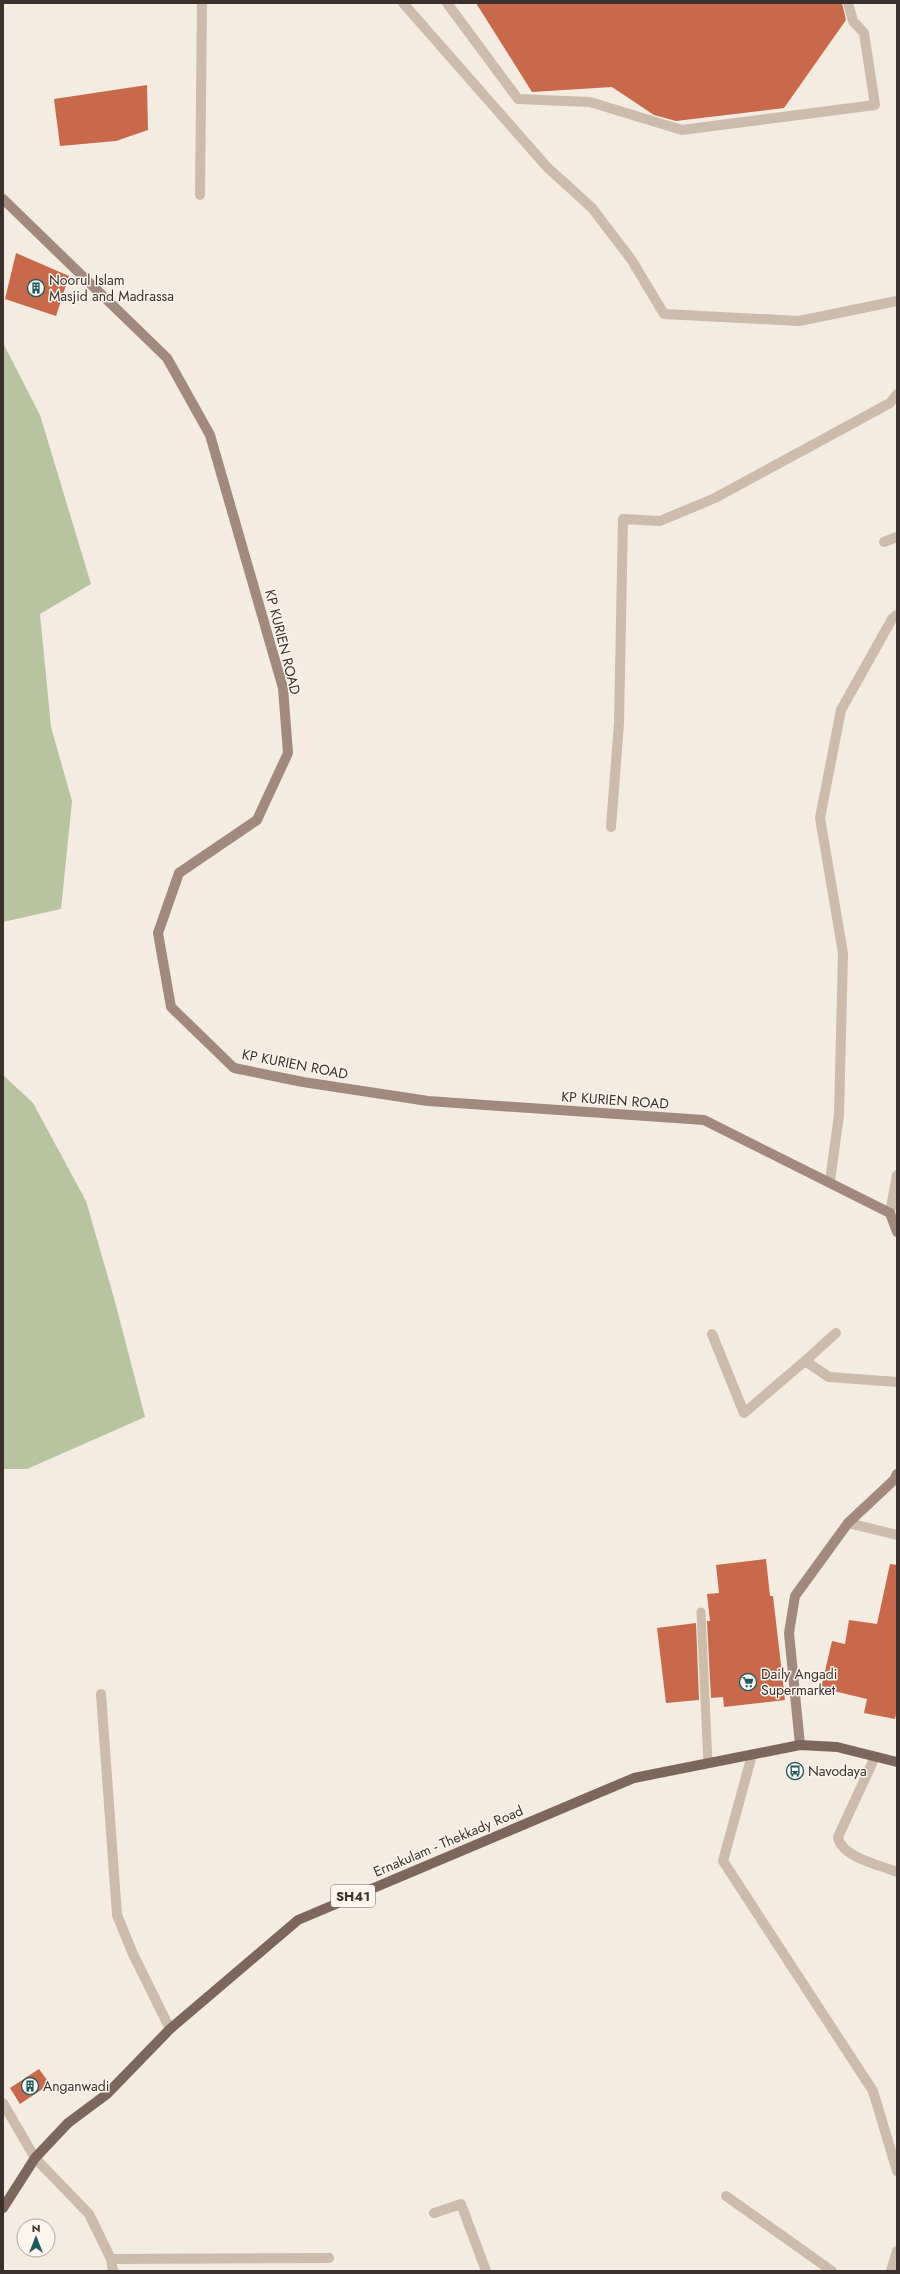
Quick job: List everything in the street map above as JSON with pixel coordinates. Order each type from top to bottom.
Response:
[{"type":"main road","name":"Ernakulam - Thekkady Road","points":[[3,2208],[34,2158],[68,2123],[107,2094],[170,2029],[298,1920],[634,1778],[800,1745],[837,1747],[897,1762]]},
{"type":"street","points":[[200,195],[202,3]]},
{"type":"street","points":[[404,3],[547,167],[592,208],[631,259],[664,314],[799,321],[897,301]]},
{"type":"street","points":[[447,3],[518,99],[590,102],[682,130],[875,105],[864,33],[853,21],[848,3]]},
{"type":"street","name":"KP KURIEN ROAD","points":[[3,199],[167,358],[210,435],[282,688],[288,753],[257,820],[179,873],[158,933],[171,1007],[234,1068],[303,1082],[428,1101],[704,1120],[830,1181],[890,1213]]},
{"type":"street","points":[[611,827],[619,723],[623,519],[660,521],[715,498],[890,403],[897,394]]},
{"type":"street","points":[[884,542],[897,537]]},
{"type":"street","points":[[830,1181],[840,1115],[843,953],[820,818],[841,710],[892,619],[897,615]]},
{"type":"street","points":[[897,1174],[890,1213],[897,1232]]},
{"type":"street","points":[[712,1334],[744,1413],[836,1333]]},
{"type":"street","points":[[805,1361],[829,1377],[897,1382]]},
{"type":"street","points":[[800,1745],[789,1633],[795,1596],[848,1523],[894,1480],[897,1474]]},
{"type":"street","points":[[848,1523],[897,1535]]},
{"type":"street","points":[[101,1694],[117,1915],[133,1954],[170,2029]]},
{"type":"street","points":[[752,1755],[723,1861],[873,2091],[897,2171]]},
{"type":"street","points":[[875,1757],[838,1837],[840,1845],[848,1853],[897,1872]]},
{"type":"street","points":[[3,2103],[34,2158],[89,2214],[111,2259],[113,2271]]},
{"type":"street","points":[[726,2196],[832,2271]]},
{"type":"street","points":[[434,2213],[461,2204],[486,2271]]},
{"type":"street","points":[[891,2271],[897,2251]]},
{"type":"street","points":[[111,2259],[329,2258]]},
{"type":"lane","points":[[701,1612],[708,1763]]},
{"type":"green space","points":[[3,343],[40,415],[91,584],[40,614],[51,727],[72,801],[61,909],[3,922]]},
{"type":"green space","points":[[3,1075],[33,1103],[86,1201],[114,1298],[145,1417],[27,1469],[3,1469]]},
{"type":"building","points":[[476,3],[842,3],[846,20],[784,108],[676,121],[654,115],[612,87],[532,92]]},
{"type":"building","points":[[147,85],[148,130],[116,141],[60,146],[54,99]]},
{"type":"building","name":"Noorul Islam Masjid and Madrassa","points":[[16,253],[69,276],[56,316],[5,299]]},
{"type":"building","points":[[766,1559],[770,1596],[773,1596],[785,1700],[724,1707],[723,1697],[711,1698],[707,1621],[710,1621],[707,1594],[719,1593],[716,1565]]},
{"type":"building","points":[[890,1564],[897,1565],[897,1710],[895,1719],[864,1713],[867,1699],[821,1688],[832,1641],[845,1644],[849,1620],[877,1624]]},
{"type":"building","points":[[696,1623],[699,1700],[666,1703],[657,1628]]},
{"type":"building","name":"Anganwadi","points":[[39,2069],[50,2084],[20,2104],[10,2088]]},
{"type":"place","name":"Noorul Islam Masjid and Madrassa","points":[[36,288]]},
{"type":"place","name":"Daily Angadi Supermarket","points":[[748,1682]]},
{"type":"place","name":"Navodaya","points":[[795,1771]]},
{"type":"place","name":"Anganwadi","points":[[30,2086]]}]
